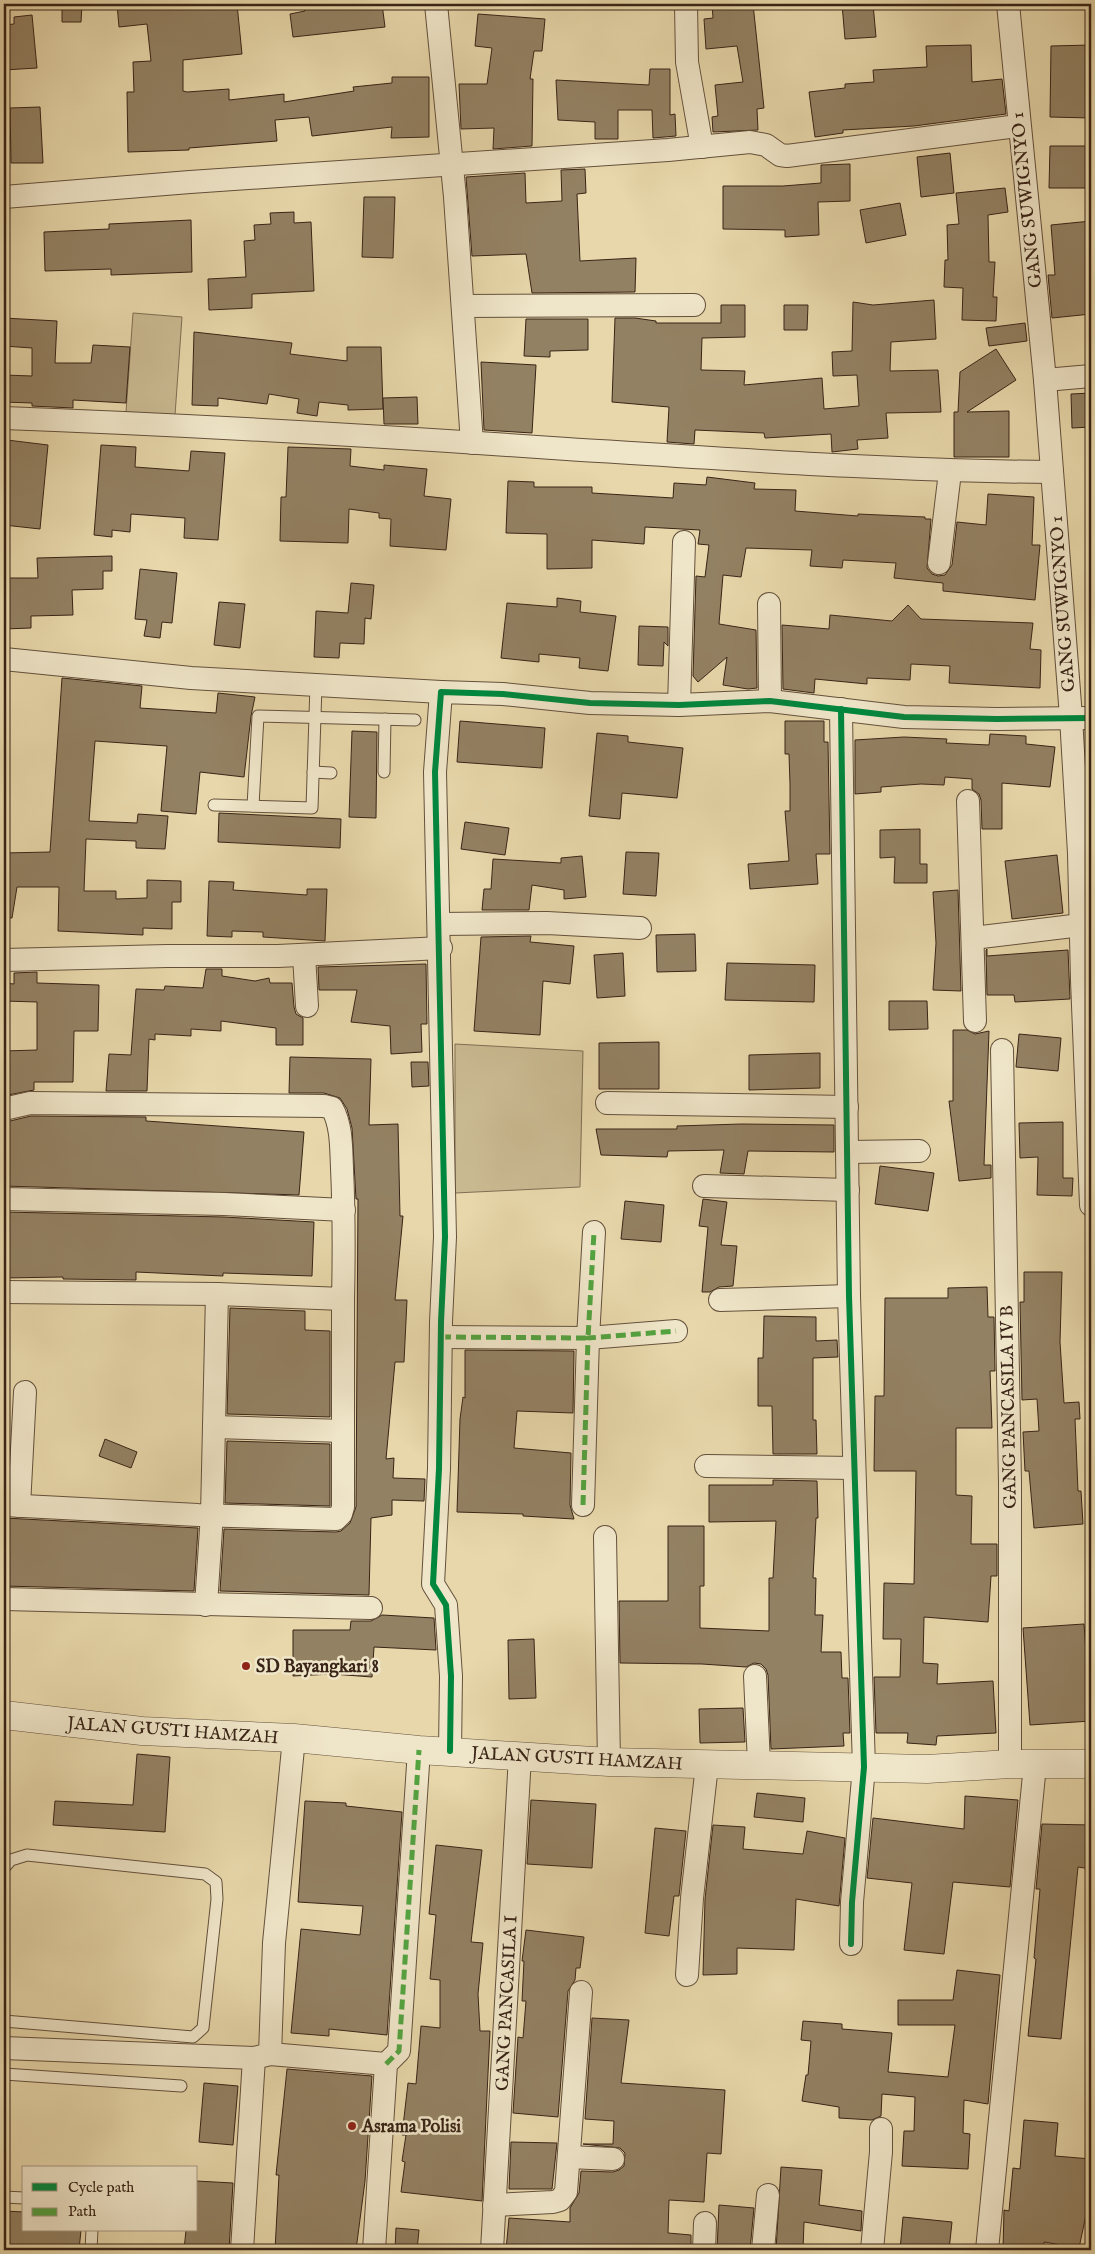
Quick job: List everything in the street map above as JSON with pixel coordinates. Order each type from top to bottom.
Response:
[{"type":"street","points":[[436,4],[452,164],[472,443]]},
{"type":"street","points":[[686,4],[687,62],[702,147]]},
{"type":"street","name":"GANG SUWIGNYO 1","points":[[1008,4],[1018,126],[1045,380],[1052,472],[1081,717],[1081,926],[1086,980],[1091,1205]]},
{"type":"street","points":[[4,197],[758,142],[780,155],[787,156],[1018,126]]},
{"type":"street","points":[[463,306],[694,305]]},
{"type":"street","points":[[1045,380],[1091,376]]},
{"type":"street","points":[[4,418],[316,432],[738,461],[854,465],[950,472],[1052,472]]},
{"type":"street","points":[[940,563],[950,472]]},
{"type":"street","points":[[679,705],[684,542]]},
{"type":"street","points":[[769,604],[770,702]]},
{"type":"street","points":[[4,659],[191,678],[503,694],[590,703],[679,705],[770,702],[904,717],[997,719],[1081,717]]},
{"type":"street","points":[[441,692],[436,772],[445,1237],[440,1337],[438,1469],[433,1584],[446,1605],[451,1676],[450,1751]]},
{"type":"street","points":[[841,709],[849,1296],[864,1767],[852,1902],[851,1944]]},
{"type":"street","points":[[968,801],[975,1021]]},
{"type":"street","points":[[439,924],[547,924],[640,928]]},
{"type":"street","points":[[972,938],[1081,926]]},
{"type":"street","points":[[4,960],[304,955],[440,948]]},
{"type":"street","points":[[304,955],[307,1006]]},
{"type":"street","name":"GANG PANCASILA IV B","points":[[987,2250],[1023,1764],[1010,1482],[1002,1050]]},
{"type":"street","points":[[4,1109],[30,1104],[84,1103],[324,1106],[332,1108],[338,1118],[339,1126],[344,1210],[342,1514],[336,1519],[11,1505],[25,1392]]},
{"type":"street","points":[[607,1103],[847,1107]]},
{"type":"street","points":[[848,1152],[919,1151]]},
{"type":"street","points":[[704,1186],[848,1190]]},
{"type":"street","points":[[4,1199],[224,1204],[344,1210]]},
{"type":"street","points":[[583,1505],[588,1338],[594,1232]]},
{"type":"street","points":[[4,1292],[216,1294],[343,1299]]},
{"type":"street","points":[[206,1605],[212,1514],[216,1294]]},
{"type":"street","points":[[720,1300],[849,1296]]},
{"type":"street","points":[[440,1337],[588,1338],[676,1330]]},
{"type":"street","points":[[214,1427],[343,1431]]},
{"type":"street","points":[[706,1466],[854,1468]]},
{"type":"street","points":[[606,1537],[609,1762]]},
{"type":"street","points":[[4,1599],[370,1608]]},
{"type":"street","points":[[755,1676],[759,1764]]},
{"type":"street","name":"JALAN GUSTI HAMZAH","points":[[4,1715],[142,1731],[294,1738],[419,1750],[609,1762],[927,1769],[1023,1764],[1091,1764]]},
{"type":"street","points":[[242,2250],[294,1738]]},
{"type":"street","points":[[374,2250],[386,2064],[398,2051],[419,1750]]},
{"type":"street","name":"GANG PANCASILA I","points":[[492,2250],[520,1756]]},
{"type":"street","points":[[687,1975],[692,1898],[707,1765]]},
{"type":"street","points":[[494,2205],[553,2202],[560,2200],[568,2188],[581,1992]]},
{"type":"street","points":[[4,2048],[262,2056],[386,2064]]},
{"type":"street","points":[[872,2250],[881,2130]]},
{"type":"street","points":[[569,2157],[613,2159]]},
{"type":"street","points":[[763,2250],[768,2195]]},
{"type":"street","points":[[704,2250],[705,2223]]},
{"type":"lane","points":[[214,805],[312,808],[316,685]]},
{"type":"lane","points":[[253,806],[258,716],[415,720]]},
{"type":"lane","points":[[384,772],[386,719]]},
{"type":"lane","points":[[313,772],[331,773]]},
{"type":"lane","points":[[4,1868],[11,1860],[27,1855],[205,1874],[216,1882],[217,1899],[203,2028],[192,2037],[4,2021]]},
{"type":"lane","points":[[4,2074],[181,2086]]},
{"type":"lane","points":[[4,2197],[22,2198]]},
{"type":"lane","points":[[91,2250],[92,2232]]},
{"type":"shaded area","points":[[133,313],[182,317],[175,415],[126,412]]},
{"type":"shaded area","points":[[455,1044],[583,1051],[580,1187],[455,1193]]},
{"type":"building","points":[[62,4],[82,4],[81,22],[62,22]]},
{"type":"building","points":[[117,4],[237,4],[242,54],[183,60],[183,91],[187,92],[229,89],[229,100],[284,94],[284,102],[354,91],[353,87],[392,83],[392,77],[429,77],[429,137],[391,138],[392,127],[312,136],[309,117],[275,120],[277,141],[189,148],[189,150],[128,152],[127,92],[134,92],[133,62],[151,61],[147,24],[119,27]]},
{"type":"building","points":[[304,4],[382,4],[385,27],[293,37],[290,14],[305,11]]},
{"type":"building","points":[[712,4],[753,4],[764,108],[757,109],[758,130],[713,132],[712,117],[718,116],[715,85],[743,82],[737,46],[706,49],[704,19],[713,18]]},
{"type":"building","points":[[842,4],[873,4],[876,37],[845,39]]},
{"type":"building","points":[[478,14],[545,19],[542,51],[534,51],[530,79],[533,79],[532,146],[493,149],[494,128],[461,129],[459,84],[487,84],[492,48],[475,46]]},
{"type":"building","points":[[32,15],[37,68],[4,70],[4,25],[14,24],[14,17]]},
{"type":"building","points":[[971,45],[972,82],[1002,79],[1006,114],[914,126],[843,130],[843,133],[815,137],[809,92],[845,88],[845,84],[874,82],[873,70],[927,67],[926,46]]},
{"type":"building","points":[[1091,45],[1091,118],[1050,117],[1051,46]]},
{"type":"building","points":[[650,69],[670,69],[670,115],[675,114],[676,136],[653,138],[652,110],[618,110],[618,139],[595,139],[595,122],[558,120],[556,80],[649,85]]},
{"type":"building","points":[[40,107],[43,163],[11,163],[10,108]]},
{"type":"building","points":[[1050,146],[1091,146],[1091,188],[1049,188]]},
{"type":"building","points":[[950,153],[954,193],[921,197],[917,157]]},
{"type":"building","points":[[850,164],[850,201],[818,202],[819,235],[785,237],[785,230],[723,229],[723,186],[783,186],[821,183],[821,165]]},
{"type":"building","points":[[585,169],[586,193],[577,194],[580,261],[636,258],[635,292],[532,293],[526,254],[472,256],[466,177],[525,173],[526,203],[562,201],[561,170]]},
{"type":"building","points":[[1005,188],[1008,212],[988,215],[989,262],[995,262],[993,297],[997,297],[996,321],[962,320],[963,288],[944,287],[945,260],[948,260],[947,225],[959,224],[956,193]]},
{"type":"building","points":[[364,197],[395,197],[393,258],[362,257]]},
{"type":"building","points":[[900,203],[906,235],[866,243],[860,210]]},
{"type":"building","points":[[294,212],[294,223],[311,222],[314,291],[252,294],[252,308],[209,310],[208,279],[246,277],[244,241],[255,240],[254,225],[271,224],[270,213]]},
{"type":"building","points":[[191,220],[192,272],[111,275],[111,269],[45,271],[44,232],[109,229],[109,224]]},
{"type":"building","points":[[1091,221],[1091,314],[1052,318],[1048,275],[1055,275],[1051,225]]},
{"type":"building","points":[[934,300],[936,339],[891,342],[890,371],[938,370],[941,412],[886,413],[888,438],[857,440],[858,449],[832,452],[831,434],[765,438],[764,433],[695,430],[694,444],[667,442],[669,407],[612,402],[615,318],[635,318],[656,321],[656,323],[721,323],[721,305],[745,305],[745,337],[702,338],[701,370],[745,371],[744,385],[822,378],[824,409],[859,406],[857,375],[833,376],[832,352],[852,351],[853,302],[873,305]]},
{"type":"building","points":[[784,305],[808,305],[807,330],[784,330]]},
{"type":"building","points":[[4,318],[57,321],[55,363],[91,363],[93,345],[130,347],[126,403],[73,400],[73,408],[32,406],[32,403],[4,402],[4,375],[32,376],[32,348],[4,346]]},
{"type":"building","points":[[526,319],[588,319],[588,350],[550,351],[550,357],[524,356]]},
{"type":"building","points":[[1025,323],[1027,341],[989,346],[986,328]]},
{"type":"building","points":[[194,332],[292,343],[290,354],[347,361],[347,347],[381,347],[383,409],[348,410],[348,405],[319,402],[317,416],[297,413],[299,399],[269,394],[267,404],[218,398],[218,406],[192,405]]},
{"type":"building","points":[[996,349],[1016,380],[967,412],[1009,411],[1009,457],[954,457],[954,412],[958,412],[960,372]]},
{"type":"building","points":[[481,362],[536,365],[532,433],[484,430]]},
{"type":"building","points":[[1091,393],[1091,427],[1072,428],[1071,394]]},
{"type":"building","points":[[417,397],[418,424],[384,424],[383,398]]},
{"type":"building","points":[[7,440],[48,445],[40,529],[4,525],[4,467]]},
{"type":"building","points":[[101,445],[136,447],[135,467],[189,471],[191,451],[225,453],[218,540],[184,538],[185,518],[131,514],[130,532],[112,530],[112,537],[94,535]]},
{"type":"building","points":[[288,447],[351,449],[350,466],[384,470],[384,465],[427,469],[424,496],[451,499],[446,550],[390,546],[391,519],[379,518],[379,513],[349,509],[348,543],[280,541],[281,497],[286,497]]},
{"type":"building","points":[[707,477],[755,483],[754,489],[796,490],[795,511],[858,516],[858,514],[925,517],[925,519],[931,519],[927,568],[932,574],[938,576],[945,575],[952,565],[957,522],[986,525],[988,494],[1034,497],[1032,545],[1040,545],[1035,600],[943,591],[943,583],[894,578],[896,563],[843,560],[842,568],[810,566],[812,550],[746,548],[741,577],[723,575],[719,624],[756,630],[757,688],[748,689],[723,685],[727,657],[698,682],[693,676],[696,576],[705,577],[709,545],[698,544],[700,530],[645,527],[644,544],[592,540],[592,568],[547,569],[547,534],[506,533],[508,481],[534,482],[534,487],[592,487],[592,493],[673,498],[674,483],[706,485]]},
{"type":"building","points":[[112,556],[112,571],[103,571],[103,589],[72,590],[73,615],[31,616],[31,628],[4,629],[4,578],[38,578],[37,558]]},
{"type":"building","points":[[140,569],[177,573],[172,623],[162,622],[160,638],[144,636],[147,620],[135,619]]},
{"type":"building","points":[[351,583],[374,585],[371,619],[365,618],[364,644],[340,643],[339,658],[314,657],[316,611],[348,613]]},
{"type":"building","points":[[557,598],[581,601],[580,612],[616,616],[608,671],[579,668],[580,658],[539,654],[539,662],[501,658],[507,603],[557,607]]},
{"type":"building","points":[[219,602],[245,604],[240,648],[214,645]]},
{"type":"building","points":[[908,605],[921,619],[1033,623],[1030,649],[1041,650],[1040,688],[949,683],[950,666],[911,664],[910,680],[867,678],[867,684],[815,679],[814,693],[783,689],[782,625],[829,629],[830,615],[892,621]]},
{"type":"building","points":[[639,626],[668,627],[668,646],[664,642],[663,666],[638,665]]},
{"type":"building","points":[[62,678],[142,686],[140,708],[216,713],[218,693],[255,697],[244,777],[200,772],[196,814],[161,811],[167,746],[95,741],[89,821],[137,823],[138,814],[168,816],[165,849],[136,848],[136,841],[86,839],[84,891],[116,891],[116,899],[147,898],[147,880],[181,881],[181,902],[172,902],[172,929],[143,928],[143,935],[58,931],[59,887],[17,887],[12,918],[4,918],[4,853],[50,852]]},
{"type":"building","points":[[460,721],[545,728],[542,768],[457,762]]},
{"type":"building","points":[[785,721],[824,721],[824,742],[828,742],[830,854],[816,854],[818,884],[750,889],[748,864],[789,861],[785,811],[790,811],[790,784],[789,754],[785,754]]},
{"type":"building","points":[[352,731],[377,732],[376,818],[349,817]]},
{"type":"building","points":[[597,733],[628,736],[628,742],[683,748],[677,798],[622,793],[620,819],[589,816]]},
{"type":"building","points":[[990,734],[1026,736],[1026,744],[1055,747],[1050,787],[1002,783],[1002,829],[982,829],[981,800],[979,794],[972,789],[972,779],[945,777],[944,785],[921,784],[881,787],[881,792],[855,794],[855,740],[904,737],[947,739],[946,743],[989,745]]},
{"type":"building","points":[[219,813],[341,819],[340,848],[218,842]]},
{"type":"building","points":[[465,822],[509,828],[505,855],[461,849]]},
{"type":"building","points":[[920,829],[920,864],[927,864],[927,883],[894,883],[895,857],[880,858],[880,830]]},
{"type":"building","points":[[626,852],[659,853],[656,896],[623,894]]},
{"type":"building","points":[[1057,855],[1063,913],[1012,919],[1005,861]]},
{"type":"building","points":[[582,856],[586,897],[564,899],[564,890],[532,885],[529,910],[482,910],[484,889],[491,889],[493,859],[561,863],[561,858]]},
{"type":"building","points":[[209,881],[234,882],[233,890],[307,895],[307,889],[327,889],[325,941],[263,937],[263,932],[232,931],[232,937],[207,936]]},
{"type":"building","points":[[958,890],[961,991],[933,990],[936,943],[933,892]]},
{"type":"building","points":[[695,934],[696,971],[657,972],[656,935]]},
{"type":"building","points":[[531,936],[530,942],[574,946],[570,984],[543,981],[540,1035],[474,1031],[481,937]]},
{"type":"building","points":[[986,950],[987,956],[1068,950],[1070,999],[1015,1002],[1014,995],[987,995]]},
{"type":"building","points":[[623,953],[625,996],[597,998],[594,955]]},
{"type":"building","points":[[727,963],[815,965],[814,1002],[725,1000]]},
{"type":"building","points":[[426,964],[427,1024],[421,1024],[422,1052],[391,1054],[390,1026],[351,1022],[357,990],[319,990],[318,967]]},
{"type":"building","points":[[206,969],[222,969],[222,976],[255,981],[269,978],[270,983],[292,983],[296,1014],[303,1018],[303,1045],[276,1045],[276,1028],[221,1021],[221,1031],[191,1029],[191,1036],[155,1034],[155,1040],[149,1039],[147,1091],[106,1091],[109,1054],[131,1055],[136,989],[164,990],[165,986],[203,988]]},
{"type":"building","points":[[37,972],[37,983],[99,985],[98,1031],[74,1031],[73,1082],[34,1082],[34,1090],[8,1095],[8,1089],[4,1089],[4,1051],[37,1050],[37,1002],[4,1001],[4,983],[14,984],[14,973]]},
{"type":"building","points":[[889,1001],[927,1001],[928,1029],[889,1030]]},
{"type":"building","points":[[953,1030],[967,1030],[975,1034],[989,1031],[984,1165],[991,1165],[991,1178],[959,1181],[949,1101],[953,1101]]},
{"type":"building","points":[[1019,1034],[1061,1038],[1058,1071],[1016,1067]]},
{"type":"building","points":[[659,1042],[659,1089],[599,1089],[599,1043]]},
{"type":"building","points":[[820,1053],[820,1088],[749,1090],[749,1055]]},
{"type":"building","points":[[290,1057],[371,1059],[369,1125],[398,1124],[400,1216],[403,1216],[395,1300],[407,1300],[404,1362],[395,1362],[386,1459],[394,1458],[393,1478],[425,1479],[424,1501],[392,1500],[392,1515],[371,1518],[369,1595],[220,1591],[224,1529],[336,1532],[341,1531],[350,1523],[356,1507],[358,1199],[356,1199],[352,1128],[347,1109],[340,1098],[324,1093],[289,1093]]},
{"type":"building","points":[[411,1062],[428,1062],[429,1086],[412,1087]]},
{"type":"building","points":[[31,1116],[146,1117],[146,1121],[304,1132],[299,1195],[4,1186],[6,1122]]},
{"type":"building","points":[[1063,1122],[1063,1178],[1073,1178],[1072,1196],[1037,1195],[1038,1157],[1020,1158],[1019,1123]]},
{"type":"building","points":[[741,1124],[834,1125],[834,1152],[748,1151],[744,1174],[720,1173],[724,1150],[668,1151],[667,1157],[601,1155],[596,1129],[677,1129],[677,1126]]},
{"type":"building","points":[[880,1166],[934,1173],[928,1211],[875,1204]]},
{"type":"building","points":[[703,1199],[727,1202],[721,1245],[737,1246],[733,1286],[719,1287],[710,1292],[702,1292],[708,1227],[699,1226]]},
{"type":"building","points":[[625,1201],[664,1205],[661,1242],[621,1239]]},
{"type":"building","points":[[4,1212],[224,1217],[314,1222],[312,1276],[223,1273],[223,1276],[136,1272],[136,1280],[63,1279],[63,1277],[4,1278]]},
{"type":"building","points":[[1024,1272],[1062,1272],[1060,1342],[1064,1403],[1079,1402],[1080,1419],[1075,1419],[1078,1491],[1081,1491],[1083,1524],[1034,1528],[1029,1471],[1025,1471],[1023,1432],[1039,1431],[1037,1399],[1022,1400],[1020,1302],[1024,1302]]},
{"type":"building","points":[[987,1287],[988,1317],[994,1317],[995,1371],[990,1371],[992,1428],[956,1428],[956,1495],[972,1496],[971,1544],[997,1544],[997,1576],[991,1576],[988,1622],[924,1617],[923,1663],[938,1664],[937,1684],[993,1681],[996,1733],[937,1736],[936,1745],[907,1743],[908,1733],[876,1733],[874,1677],[900,1677],[901,1639],[883,1639],[884,1583],[914,1584],[916,1471],[874,1471],[875,1396],[884,1396],[885,1298],[948,1298],[948,1288]]},
{"type":"building","points":[[230,1308],[305,1311],[305,1330],[330,1331],[330,1417],[227,1414]]},
{"type":"building","points":[[764,1316],[816,1317],[816,1341],[837,1340],[838,1357],[813,1358],[813,1420],[816,1420],[817,1454],[773,1454],[772,1406],[758,1406],[758,1358],[763,1358]]},
{"type":"building","points":[[465,1350],[574,1351],[573,1413],[517,1411],[514,1448],[571,1453],[570,1505],[574,1519],[523,1516],[523,1514],[457,1512],[460,1419],[463,1397],[465,1398]]},
{"type":"building","points":[[105,1439],[137,1452],[131,1468],[99,1456]]},
{"type":"building","points":[[227,1441],[330,1444],[330,1506],[225,1503]]},
{"type":"building","points":[[773,1480],[817,1481],[818,1518],[816,1518],[813,1578],[816,1578],[815,1615],[823,1615],[821,1652],[841,1652],[842,1678],[848,1678],[850,1733],[843,1733],[844,1746],[771,1749],[768,1675],[766,1669],[761,1664],[754,1663],[746,1667],[702,1664],[620,1663],[619,1601],[668,1601],[668,1526],[704,1526],[704,1586],[700,1586],[700,1628],[769,1631],[769,1578],[773,1578],[776,1521],[709,1522],[709,1485],[773,1485]]},
{"type":"building","points":[[4,1518],[198,1528],[194,1591],[4,1586]]},
{"type":"building","points":[[382,1615],[434,1618],[436,1650],[374,1647],[372,1677],[332,1674],[293,1676],[293,1630],[350,1630],[351,1621],[371,1621]]},
{"type":"building","points":[[1084,1624],[1091,1721],[1030,1725],[1023,1628]]},
{"type":"building","points":[[534,1639],[536,1698],[509,1699],[508,1640]]},
{"type":"building","points":[[743,1708],[745,1742],[700,1743],[699,1709]]},
{"type":"building","points":[[137,1754],[170,1757],[165,1832],[53,1825],[55,1801],[133,1805]]},
{"type":"building","points":[[757,1793],[805,1798],[803,1822],[754,1817]]},
{"type":"building","points":[[965,1796],[1018,1800],[1010,1887],[953,1882],[944,1954],[904,1950],[912,1883],[867,1878],[873,1818],[964,1829]]},
{"type":"building","points":[[531,1800],[596,1804],[592,1868],[527,1864]]},
{"type":"building","points":[[305,1801],[346,1803],[346,1806],[402,1812],[387,2035],[329,2029],[329,2036],[291,2033],[301,1929],[360,1935],[363,1906],[298,1902]]},
{"type":"building","points":[[1042,1824],[1091,1825],[1091,1869],[1078,1867],[1061,2039],[1028,2036],[1036,1959],[1034,1958],[1040,1889],[1036,1889]]},
{"type":"building","points":[[713,1825],[745,1827],[743,1849],[803,1854],[807,1831],[845,1838],[839,1906],[796,1899],[794,1950],[737,1948],[737,1974],[703,1975],[705,1899]]},
{"type":"building","points":[[655,1828],[686,1831],[679,1896],[674,1896],[669,1936],[645,1933]]},
{"type":"building","points":[[436,1845],[482,1850],[471,1942],[483,1943],[478,1994],[480,2031],[490,2031],[482,2201],[401,2192],[405,2162],[402,2161],[406,2135],[402,2135],[408,2083],[416,2084],[421,2026],[440,2028],[440,1980],[430,1979],[436,1915],[429,1914]]},
{"type":"building","points":[[526,1930],[584,1937],[580,1968],[576,1968],[575,1980],[568,1991],[558,2117],[513,2113],[518,2037],[523,2038],[526,2001],[522,2001],[524,1961],[522,1961]]},
{"type":"building","points":[[957,1970],[1000,1975],[988,2104],[964,2100],[963,2133],[970,2134],[968,2169],[902,2166],[904,2131],[914,2131],[915,2097],[882,2094],[881,2116],[872,2120],[839,2118],[839,2107],[802,2101],[806,2075],[808,2075],[811,2041],[801,2040],[803,2021],[842,2024],[842,2029],[892,2033],[888,2072],[948,2077],[955,2025],[898,2025],[898,2000],[953,2000]]},
{"type":"building","points":[[592,2018],[629,2020],[621,2083],[725,2090],[721,2154],[707,2153],[704,2202],[669,2200],[668,2233],[691,2235],[691,2250],[506,2250],[509,2218],[570,2222],[570,2208],[579,2193],[581,2171],[613,2172],[624,2166],[625,2153],[620,2148],[583,2144],[613,2144],[614,2121],[585,2119]]},
{"type":"building","points":[[287,2069],[372,2076],[365,2181],[356,2250],[275,2250],[279,2175],[276,2175]]},
{"type":"building","points":[[204,2083],[238,2086],[233,2145],[199,2142]]},
{"type":"building","points":[[1024,2120],[1058,2123],[1055,2156],[1091,2159],[1091,2215],[1086,2215],[1079,2248],[1044,2242],[1044,2250],[1003,2250],[1004,2210],[1009,2211],[1013,2168],[1020,2169]]},
{"type":"building","points":[[511,2142],[557,2143],[552,2189],[509,2189]]},
{"type":"building","points":[[781,2167],[822,2170],[819,2205],[862,2211],[861,2231],[804,2222],[803,2250],[776,2250]]},
{"type":"building","points":[[198,2181],[233,2183],[229,2250],[184,2250],[186,2232],[198,2232]]},
{"type":"building","points":[[719,2205],[754,2208],[750,2250],[717,2250]]},
{"type":"building","points":[[4,2211],[22,2212],[22,2232],[81,2232],[79,2250],[4,2250]]},
{"type":"building","points":[[903,2217],[952,2222],[949,2250],[900,2250]]},
{"type":"building","points":[[396,2228],[419,2230],[417,2250],[395,2250]]},
{"type":"marked path","points":[[441,1337],[588,1338],[594,1232]]},
{"type":"marked path","points":[[583,1505],[588,1338],[676,1331]]},
{"type":"marked path","points":[[386,2064],[399,2051],[419,1750]]},
{"type":"cycle path","points":[[450,1751],[451,1676],[446,1605],[433,1584],[439,1469],[441,1322],[445,1237],[435,772],[441,692],[503,694],[590,703],[679,705],[770,701],[904,717],[997,719],[1091,718]]},
{"type":"cycle path","points":[[841,709],[849,1296],[864,1767],[852,1902],[851,1944]]},
{"type":"place","name":"SD Bayangkari 8","points":[[246,1666]]},
{"type":"place","name":"Asrama Polisi","points":[[352,2126]]}]
